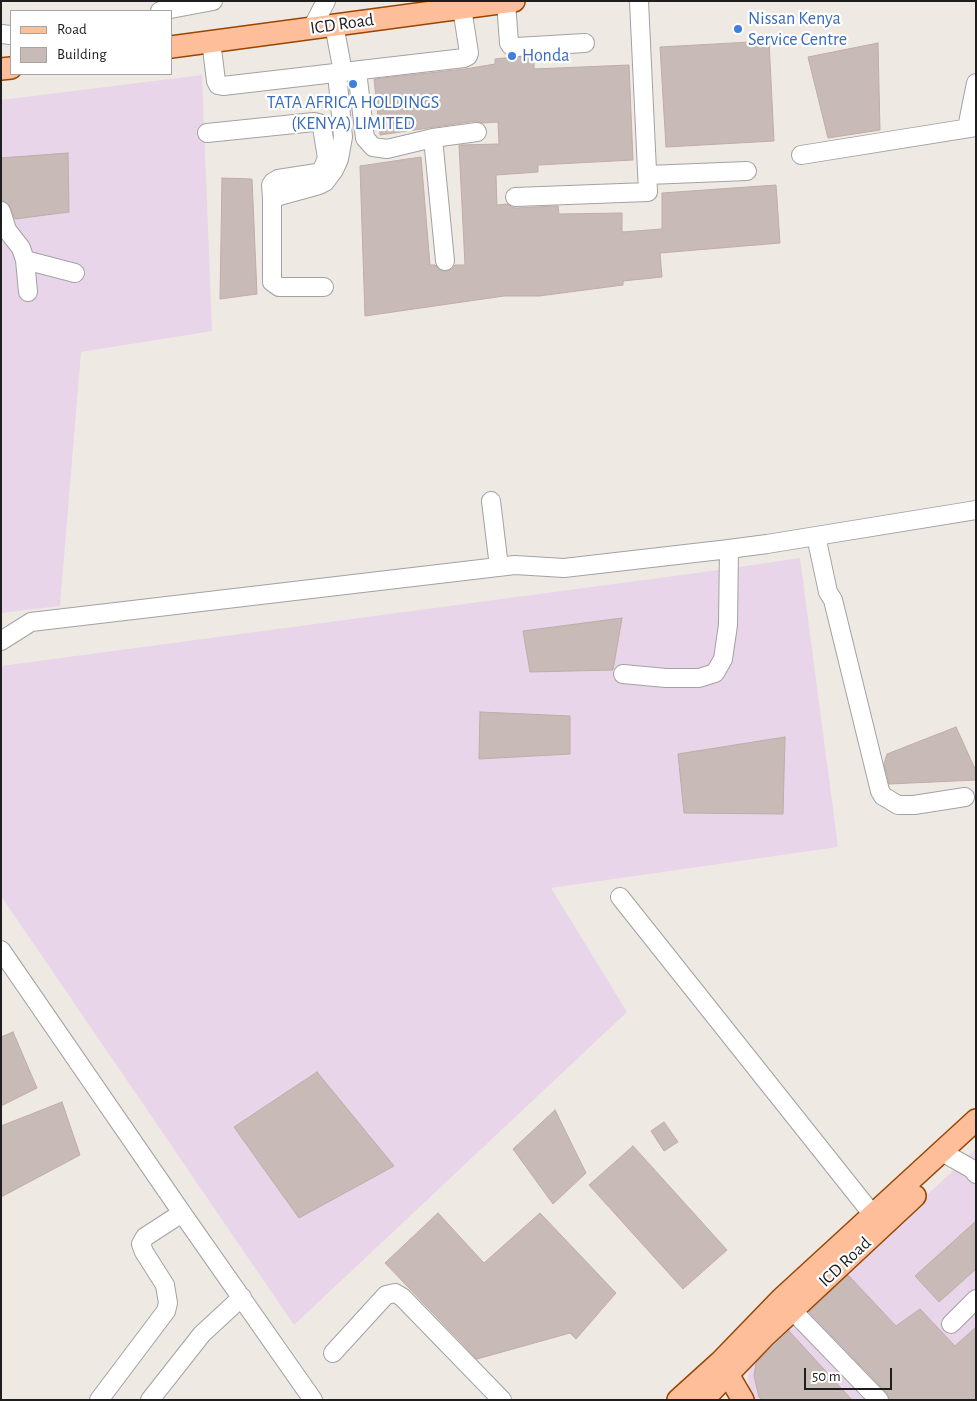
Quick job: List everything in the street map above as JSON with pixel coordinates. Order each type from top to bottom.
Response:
[{"type":"main road","name":"ICD Road","points":[[172,47],[510,2]]},
{"type":"main road","name":"ICD Road","points":[[717,1387],[766,1335],[793,1311],[948,1156],[976,1120]]},
{"type":"main road","name":"ICD Road","points":[[717,1387],[781,1299],[873,1215],[948,1156],[976,1139]]},
{"type":"main road","points":[[678,1400],[717,1387],[743,1400]]},
{"type":"lane","points":[[165,10],[213,1]]},
{"type":"lane","points":[[312,28],[326,1]]},
{"type":"lane","points":[[515,196],[648,192],[639,1]]},
{"type":"lane","points":[[510,2],[509,43],[511,46],[585,42]]},
{"type":"lane","points":[[211,41],[216,81],[223,86],[464,58],[468,56],[469,52],[462,8]]},
{"type":"lane","points":[[334,25],[365,138],[373,147],[387,149],[433,138],[477,132]]},
{"type":"lane","points":[[272,198],[319,185],[329,178],[334,170],[341,152],[343,137],[346,72]]},
{"type":"lane","points":[[801,155],[971,127],[976,83]]},
{"type":"lane","points":[[207,133],[319,123],[322,127],[327,158],[322,170],[317,173],[278,179],[271,185],[272,282],[279,287],[324,288]]},
{"type":"lane","points":[[433,138],[445,261]]},
{"type":"lane","points":[[648,175],[747,171]]},
{"type":"lane","points":[[1,212],[7,230],[21,248],[25,260],[28,292]]},
{"type":"lane","points":[[25,260],[75,273]]},
{"type":"lane","points":[[491,501],[499,567]]},
{"type":"lane","points":[[1,641],[31,622],[515,565],[564,568],[729,549],[976,510]]},
{"type":"lane","points":[[816,536],[828,592],[833,600],[880,792],[898,805],[914,805],[965,797]]},
{"type":"lane","points":[[623,674],[666,678],[699,678],[715,673],[723,659],[728,624],[729,549]]},
{"type":"lane","points":[[620,897],[873,1215]]},
{"type":"lane","points":[[1,950],[313,1400]]},
{"type":"lane","points":[[948,1156],[972,1169],[976,1174]]},
{"type":"lane","points":[[99,1400],[166,1311],[168,1303],[165,1285],[141,1244],[145,1237],[182,1213]]},
{"type":"lane","points":[[333,1353],[386,1295],[395,1293],[402,1297],[502,1400]]},
{"type":"lane","points":[[150,1400],[202,1334],[242,1297]]},
{"type":"lane","points":[[952,1324],[976,1299]]},
{"type":"lane","points":[[793,1311],[879,1400]]},
{"type":"shaded area","points":[[202,75],[212,331],[81,352],[60,606],[1,613],[1,100]]},
{"type":"shaded area","points":[[800,558],[838,847],[551,888],[627,1012],[294,1325],[1,896],[1,666]]},
{"type":"shaded area","points":[[976,1149],[976,1400],[756,1400],[749,1391],[748,1375],[752,1359]]},
{"type":"building","points":[[769,41],[774,141],[666,147],[660,47]]},
{"type":"building","points":[[878,43],[880,130],[828,138],[808,57]]},
{"type":"building","points":[[534,57],[534,69],[629,65],[633,160],[538,165],[538,172],[496,175],[497,205],[507,204],[515,208],[558,206],[559,214],[622,213],[622,232],[662,229],[662,193],[776,185],[780,243],[660,253],[662,277],[623,281],[623,285],[539,296],[504,296],[365,316],[360,166],[421,157],[430,265],[435,265],[440,270],[447,271],[455,265],[465,265],[459,145],[499,144],[498,122],[483,123],[476,121],[380,135],[374,79],[465,69],[495,64],[495,59]]},
{"type":"building","points":[[68,153],[69,212],[15,219],[8,204],[1,201],[1,158]]},
{"type":"building","points":[[222,178],[252,179],[257,294],[220,299]]},
{"type":"building","points":[[622,618],[613,670],[530,672],[523,631]]},
{"type":"building","points":[[480,712],[570,716],[570,754],[479,759]]},
{"type":"building","points":[[956,727],[976,771],[976,780],[889,784],[884,764],[887,754]]},
{"type":"building","points":[[785,737],[783,814],[684,813],[678,754]]},
{"type":"building","points":[[13,1032],[37,1088],[1,1106],[1,1037]]},
{"type":"building","points":[[317,1072],[394,1166],[299,1218],[234,1127]]},
{"type":"building","points":[[62,1102],[80,1155],[1,1197],[1,1126]]},
{"type":"building","points":[[555,1110],[586,1173],[553,1204],[513,1149]]},
{"type":"building","points":[[664,1122],[678,1142],[664,1151],[651,1131]]},
{"type":"building","points":[[633,1146],[727,1250],[683,1289],[589,1185]]},
{"type":"building","points":[[438,1213],[484,1263],[540,1213],[616,1293],[576,1339],[570,1333],[477,1359],[385,1263]]},
{"type":"building","points":[[976,1221],[976,1269],[939,1302],[915,1276]]},
{"type":"building","points":[[848,1275],[896,1326],[920,1309],[955,1346],[976,1327],[976,1400],[889,1400],[887,1393],[809,1312]]},
{"type":"building","points":[[789,1331],[852,1400],[762,1400],[759,1397],[754,1376],[756,1363]]},
{"type":"place","name":"Nissan Kenya Service Centre","points":[[738,29]]},
{"type":"place","name":"Honda","points":[[512,56]]},
{"type":"place","name":"TATA AFRICA HOLDINGS (KENYA) LIMITED","points":[[353,84]]}]
